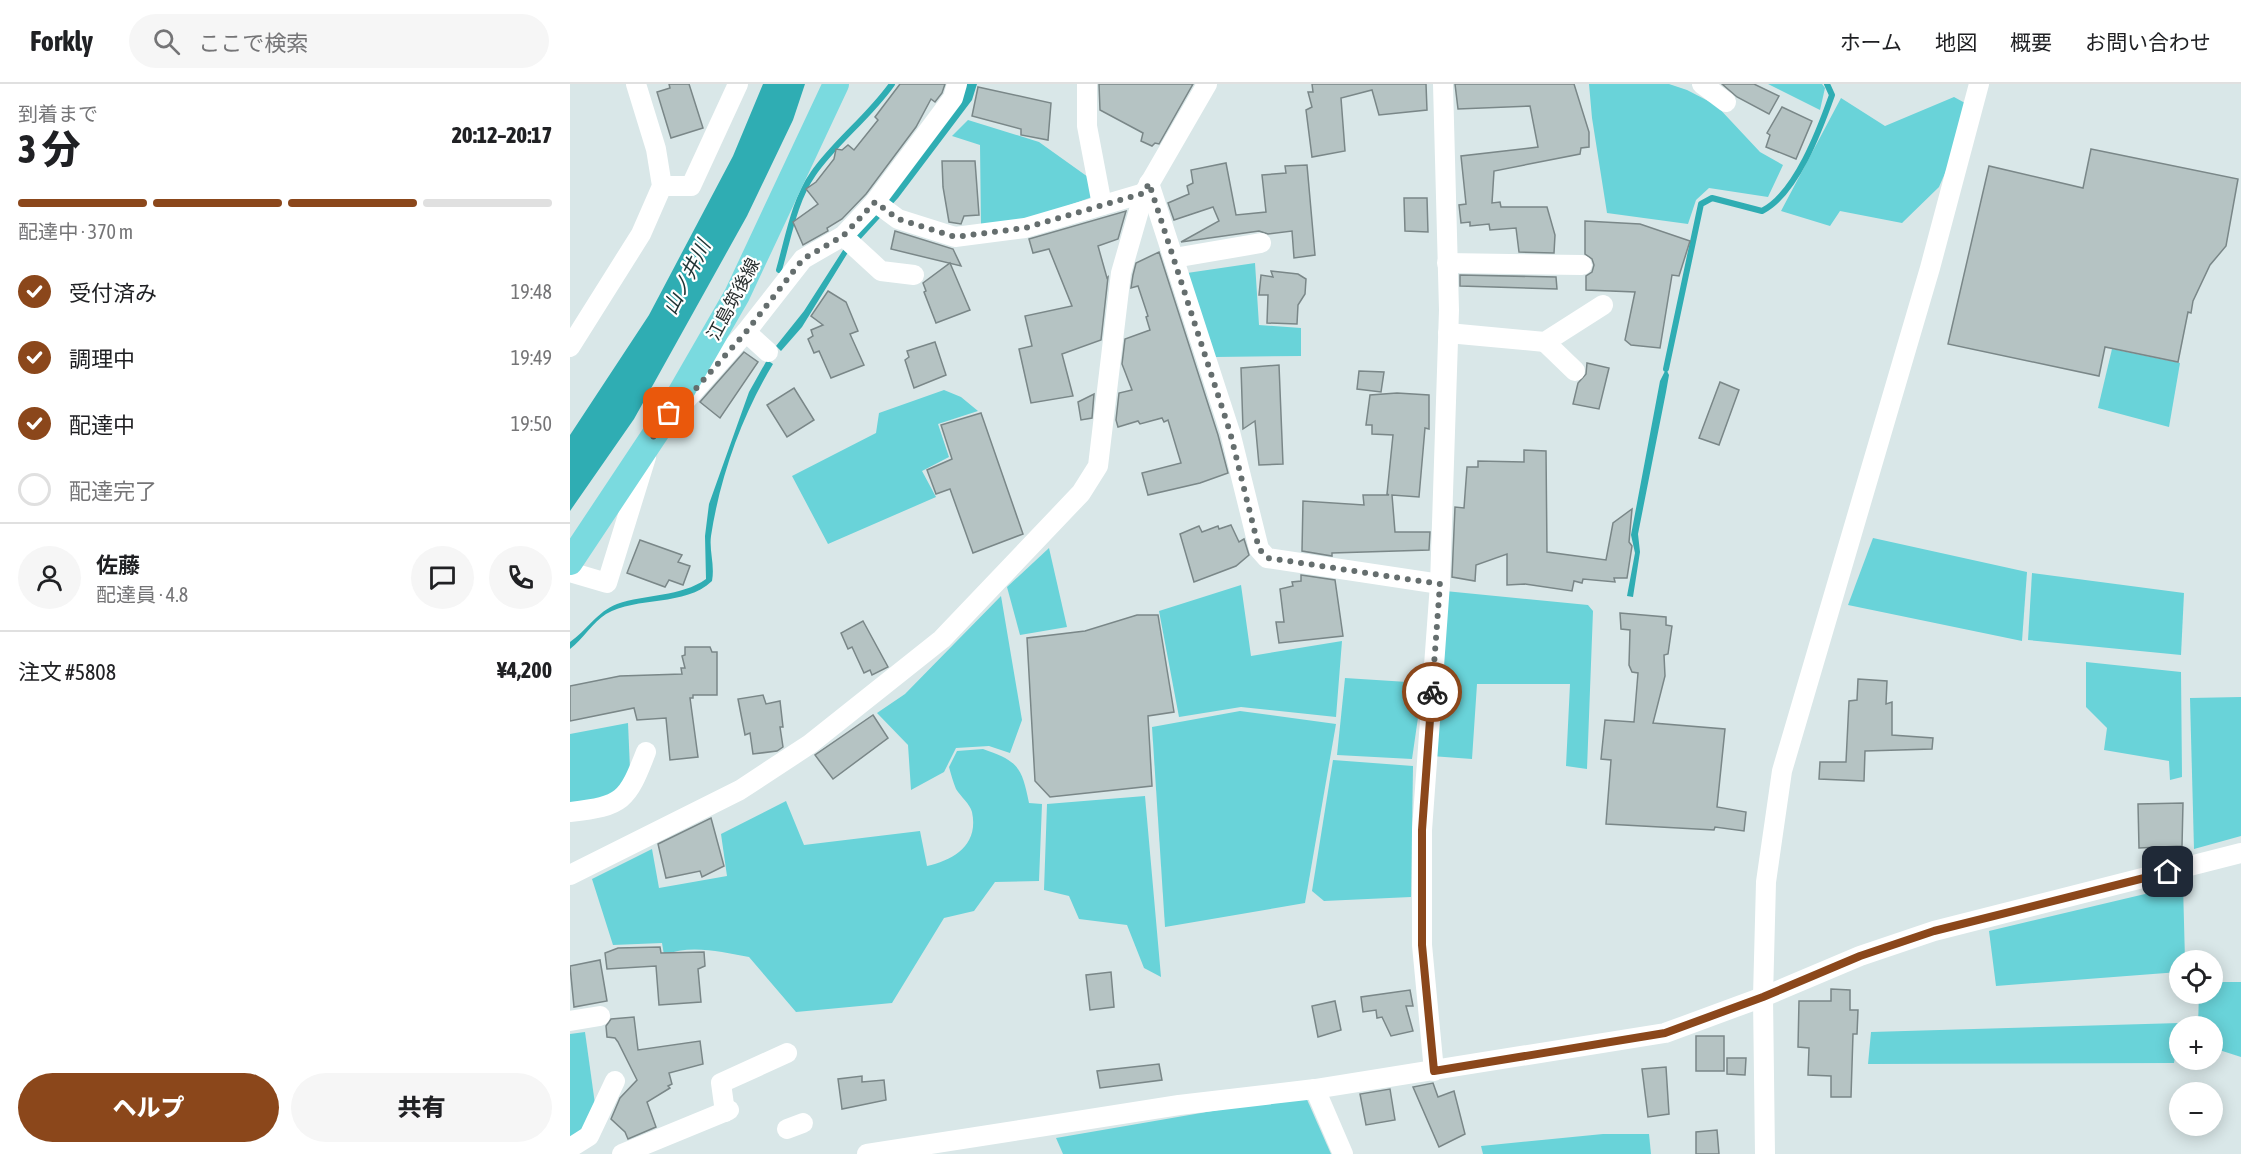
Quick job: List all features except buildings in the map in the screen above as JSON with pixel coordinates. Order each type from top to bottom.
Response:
[{"type":"main road","name":"江島筑後線","points":[[570,562],[652,438],[737,295],[836,84]]},
{"type":"street","points":[[570,347],[641,234],[662,186],[656,149],[636,84]]},
{"type":"street","points":[[662,186],[691,186],[738,84]]},
{"type":"street","points":[[570,572],[607,583],[652,438],[746,332],[803,259],[843,236],[875,202],[953,98],[957,84]]},
{"type":"street","points":[[1087,84],[1087,126],[1102,205]]},
{"type":"street","points":[[570,875],[741,790],[819,737],[942,639],[1081,494],[1098,465],[1121,273],[1146,188],[1207,84]]},
{"type":"street","points":[[1434,1071],[1422,945],[1422,841],[1440,584],[1448,333],[1443,84]]},
{"type":"street","points":[[1702,84],[1726,102]]},
{"type":"street","points":[[1765,1154],[1763,997],[1767,882],[1782,771],[1930,268],[1979,84]]},
{"type":"street","points":[[875,202],[898,219],[955,237],[1025,228],[1102,205],[1146,188]]},
{"type":"street","points":[[1146,188],[1174,258],[1230,432],[1259,549],[1268,558],[1440,584]]},
{"type":"street","points":[[843,236],[881,271],[914,275]]},
{"type":"street","points":[[1174,258],[1261,243]]},
{"type":"street","points":[[1448,263],[1582,264]]},
{"type":"street","points":[[1448,333],[1545,342],[1603,305]]},
{"type":"street","points":[[746,332],[768,352]]},
{"type":"street","points":[[1545,342],[1575,371]]},
{"type":"street","points":[[570,812],[598,808],[618,802],[625,797],[646,752]]},
{"type":"street","points":[[867,1154],[946,1148],[1179,1105],[1315,1089],[1665,1033],[1763,997],[1860,956],[1934,931],[2241,853]]},
{"type":"street","points":[[570,1021],[600,1016]]},
{"type":"street","points":[[622,1154],[727,1111],[721,1083],[787,1053]]},
{"type":"street","points":[[570,1148],[589,1136],[615,1082]]},
{"type":"street","points":[[1315,1089],[1343,1154]]},
{"type":"shaded area","points":[[1589,84],[1669,84],[1687,90],[1716,105],[1760,152],[1783,165],[1768,197],[1709,188],[1696,200],[1688,224],[1607,213]]},
{"type":"shaded area","points":[[1768,84],[1822,84],[1825,88],[1820,110]]},
{"type":"shaded area","points":[[1954,97],[1965,103],[1959,141],[1939,187],[1902,223],[1840,211],[1830,226],[1781,211],[1841,98],[1885,126]]},
{"type":"shaded area","points":[[968,120],[1039,142],[1088,177],[1095,196],[1022,222],[981,226],[980,145],[952,136]]},
{"type":"shaded area","points":[[1255,263],[1259,325],[1301,328],[1301,356],[1215,357],[1187,273]]},
{"type":"shaded area","points":[[2112,349],[2180,363],[2169,427],[2098,408]]},
{"type":"shaded area","points":[[944,390],[961,397],[978,411],[938,424],[949,457],[922,471],[936,497],[828,544],[792,476],[876,433],[879,413]]},
{"type":"shaded area","points":[[1873,538],[2027,572],[2022,641],[1848,605]]},
{"type":"shaded area","points":[[1049,548],[1067,627],[1020,635],[1007,587]]},
{"type":"shaded area","points":[[2032,573],[2184,593],[2181,655],[2028,640]]},
{"type":"shaded area","points":[[1241,585],[1251,656],[1342,641],[1336,717],[1241,707],[1179,717],[1159,611]]},
{"type":"shaded area","points":[[1445,591],[1588,605],[1593,611],[1587,769],[1566,766],[1570,684],[1477,684],[1472,759],[1431,756]]},
{"type":"shaded area","points":[[1001,596],[1022,720],[1010,753],[989,746],[956,748],[944,772],[911,790],[908,745],[877,713],[905,694]]},
{"type":"shaded area","points":[[2086,662],[2181,672],[2182,777],[2170,780],[2169,761],[2104,750],[2107,728],[2086,707]]},
{"type":"shaded area","points":[[1345,678],[1423,683],[1412,759],[1337,755]]},
{"type":"shaded area","points":[[2241,697],[2241,836],[2194,849],[2190,698]]},
{"type":"shaded area","points":[[1240,711],[1336,724],[1305,903],[1165,927],[1152,727]]},
{"type":"shaded area","points":[[628,723],[630,769],[617,794],[570,807],[570,734]]},
{"type":"shaded area","points":[[983,749],[1011,762],[1021,773],[1029,803],[1042,804],[1039,881],[995,882],[974,911],[944,918],[892,1003],[796,1012],[749,957],[695,949],[664,955],[662,943],[613,945],[592,879],[652,849],[659,888],[727,876],[721,834],[786,801],[804,845],[920,831],[927,866],[946,860],[955,855],[968,842],[973,824],[971,809],[956,789],[949,767],[957,751]]},
{"type":"shaded area","points":[[1333,760],[1413,766],[1411,897],[1324,901],[1312,891]]},
{"type":"shaded area","points":[[1145,796],[1161,977],[1144,968],[1127,925],[1079,919],[1069,896],[1044,890],[1047,804]]},
{"type":"shaded area","points":[[2183,885],[2185,950],[2169,950],[2169,973],[1996,986],[1989,931]]},
{"type":"shaded area","points":[[2223,982],[2241,982],[2241,1057],[2223,1051],[2223,1016],[2198,1016],[2199,1004],[2223,1004]]},
{"type":"shaded area","points":[[2169,1023],[2169,1063],[1868,1064],[1871,1032]]},
{"type":"shaded area","points":[[585,1032],[595,1104],[585,1125],[570,1142],[570,1034]]},
{"type":"shaded area","points":[[1305,1095],[1331,1154],[1063,1154],[1056,1138]]},
{"type":"shaded area","points":[[1603,1134],[1649,1134],[1651,1154],[1483,1154],[1481,1146]]},
{"type":"water","name":"山ノ井川","points":[[763,84],[805,84],[793,120],[747,216],[634,419],[570,511],[570,435],[649,315],[733,156]]},
{"type":"water","points":[[965,84],[977,84],[972,100],[898,198],[847,254],[802,327],[781,351],[776,346],[804,311],[854,233]]},
{"type":"water","points":[[767,360],[773,364],[742,425],[720,491],[711,536],[712,581],[688,595],[618,608],[597,621],[570,649],[570,642],[610,607],[685,589],[706,579],[705,536],[709,504],[749,392]]},
{"type":"water","points":[[1666,369],[1669,375],[1638,534],[1640,552],[1633,597],[1627,596],[1635,553],[1631,535],[1660,381]]},
{"type":"waterway","points":[[779,270],[792,220],[806,185],[821,163],[873,108],[892,84]]},
{"type":"waterway","points":[[1666,369],[1701,204],[1712,198],[1762,211],[1774,203],[1796,176],[1814,142],[1832,95],[1827,84]]},
{"type":"way so far","points":[[669,413],[652,438],[746,332],[803,259],[843,236],[875,202],[898,219],[955,237],[1025,228],[1144,193],[1149,183],[1230,432],[1259,549],[1268,558],[1440,584],[1432,692]]},
{"type":"route","points":[[1432,692],[1422,830],[1422,945],[1434,1071],[1665,1033],[1763,997],[1860,956],[1934,931],[2168,872]]}]
